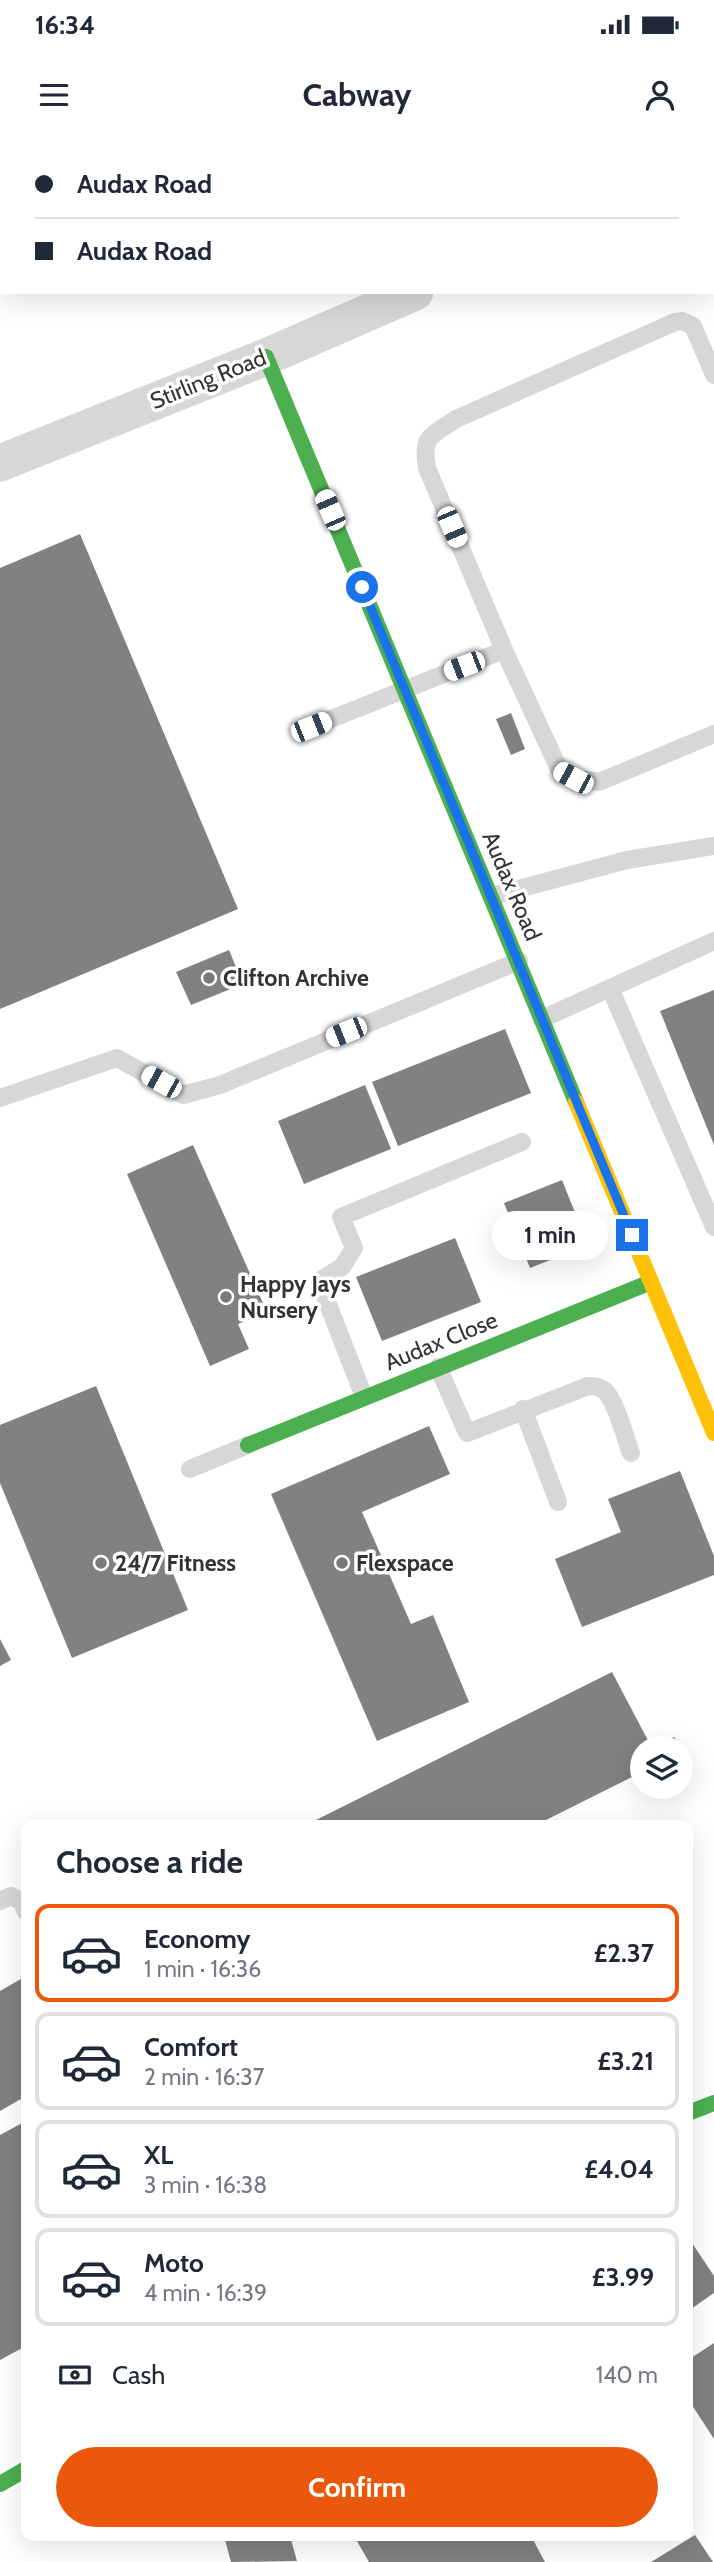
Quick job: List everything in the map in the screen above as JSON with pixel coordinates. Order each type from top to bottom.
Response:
[{"type":"street","name":"Stirling Road","points":[[0,463],[265,357],[410,294]]},
{"type":"street","name":"Audax Road","points":[[265,357],[713,1427]]},
{"type":"street","name":"Audax Close","points":[[248,1445],[651,1282]]},
{"type":"street","points":[[693,2111],[714,2103]]},
{"type":"street","points":[[0,2484],[21,2472]]},
{"type":"lane","points":[[714,375],[693,326],[682,321],[675,322],[456,419],[428,438],[425,446],[427,468],[504,650],[560,771],[588,782],[610,779],[714,734]]},
{"type":"lane","points":[[311,727],[504,650]]},
{"type":"lane","points":[[492,896],[626,860],[714,846]]},
{"type":"lane","points":[[542,1018],[714,941]]},
{"type":"lane","points":[[0,1098],[117,1058],[183,1095],[195,1092],[220,1085],[519,961]]},
{"type":"lane","points":[[610,988],[714,1227]]},
{"type":"lane","points":[[364,1396],[319,1281],[342,1267],[354,1248],[341,1217],[522,1142]]},
{"type":"lane","points":[[438,1367],[467,1433],[523,1409],[588,1386],[596,1386],[605,1391],[611,1402],[631,1453]]},
{"type":"lane","points":[[523,1409],[558,1502]]},
{"type":"lane","points":[[190,1469],[248,1445]]},
{"type":"lane","points":[[0,1901],[11,1896],[21,1901]]},
{"type":"building","points":[[80,534],[238,909],[0,1009],[0,568]]},
{"type":"building","points":[[511,713],[525,749],[511,755],[496,719]]},
{"type":"building","name":"Clifton Archive","points":[[229,950],[243,984],[191,1005],[176,972]]},
{"type":"building","points":[[714,990],[714,1145],[660,1011]]},
{"type":"building","points":[[505,1029],[531,1093],[398,1146],[372,1082]]},
{"type":"building","points":[[365,1085],[391,1149],[304,1184],[278,1121]]},
{"type":"building","points":[[193,1145],[267,1312],[238,1324],[249,1349],[210,1366],[127,1174]]},
{"type":"building","points":[[562,1180],[588,1245],[530,1268],[504,1203]]},
{"type":"building","points":[[455,1238],[481,1302],[382,1341],[356,1277]]},
{"type":"building","name":"24/7 Fitness","points":[[96,1386],[188,1610],[72,1658],[0,1483],[0,1425]]},
{"type":"building","name":"Flexspace","points":[[429,1426],[450,1474],[362,1512],[411,1624],[433,1615],[469,1702],[377,1741],[271,1494]]},
{"type":"building","points":[[680,1471],[714,1556],[714,1575],[582,1627],[555,1559],[621,1532],[608,1499]]},
{"type":"building","points":[[0,1639],[11,1660],[0,1666]]},
{"type":"building","points":[[612,1672],[646,1736],[630,1736],[630,1778],[546,1820],[316,1820]]},
{"type":"building","points":[[21,1979],[21,2099],[0,2111],[0,1991]]},
{"type":"building","points":[[21,2124],[21,2349],[0,2360],[0,2135]]},
{"type":"building","points":[[693,2244],[714,2276],[714,2293],[693,2308]]},
{"type":"building","points":[[714,2343],[714,2439],[693,2407],[693,2357]]},
{"type":"building","points":[[695,2535],[713,2562],[651,2562],[685,2541],[693,2541]]},
{"type":"building","points":[[225,2541],[291,2541],[297,2561],[231,2562]]},
{"type":"building","points":[[357,2541],[534,2541],[545,2562],[369,2562]]},
{"type":"traffic: fast","points":[[266,357],[576,1102]]},
{"type":"traffic: fast","points":[[248,1445],[651,1282]]},
{"type":"traffic: fast","points":[[693,2111],[714,2103]]},
{"type":"traffic: fast","points":[[0,2484],[21,2472]]},
{"type":"traffic: slow","points":[[576,1102],[714,1433]]},
{"type":"place","name":"Clifton Archive","points":[[209,978]]},
{"type":"place","name":"Happy Jays Nursery","points":[[226,1297]]},
{"type":"place","name":"24/7 Fitness","points":[[101,1563]]},
{"type":"place","name":"Flexspace","points":[[342,1563]]},
{"type":"route","points":[[362,587],[632,1235]]}]
